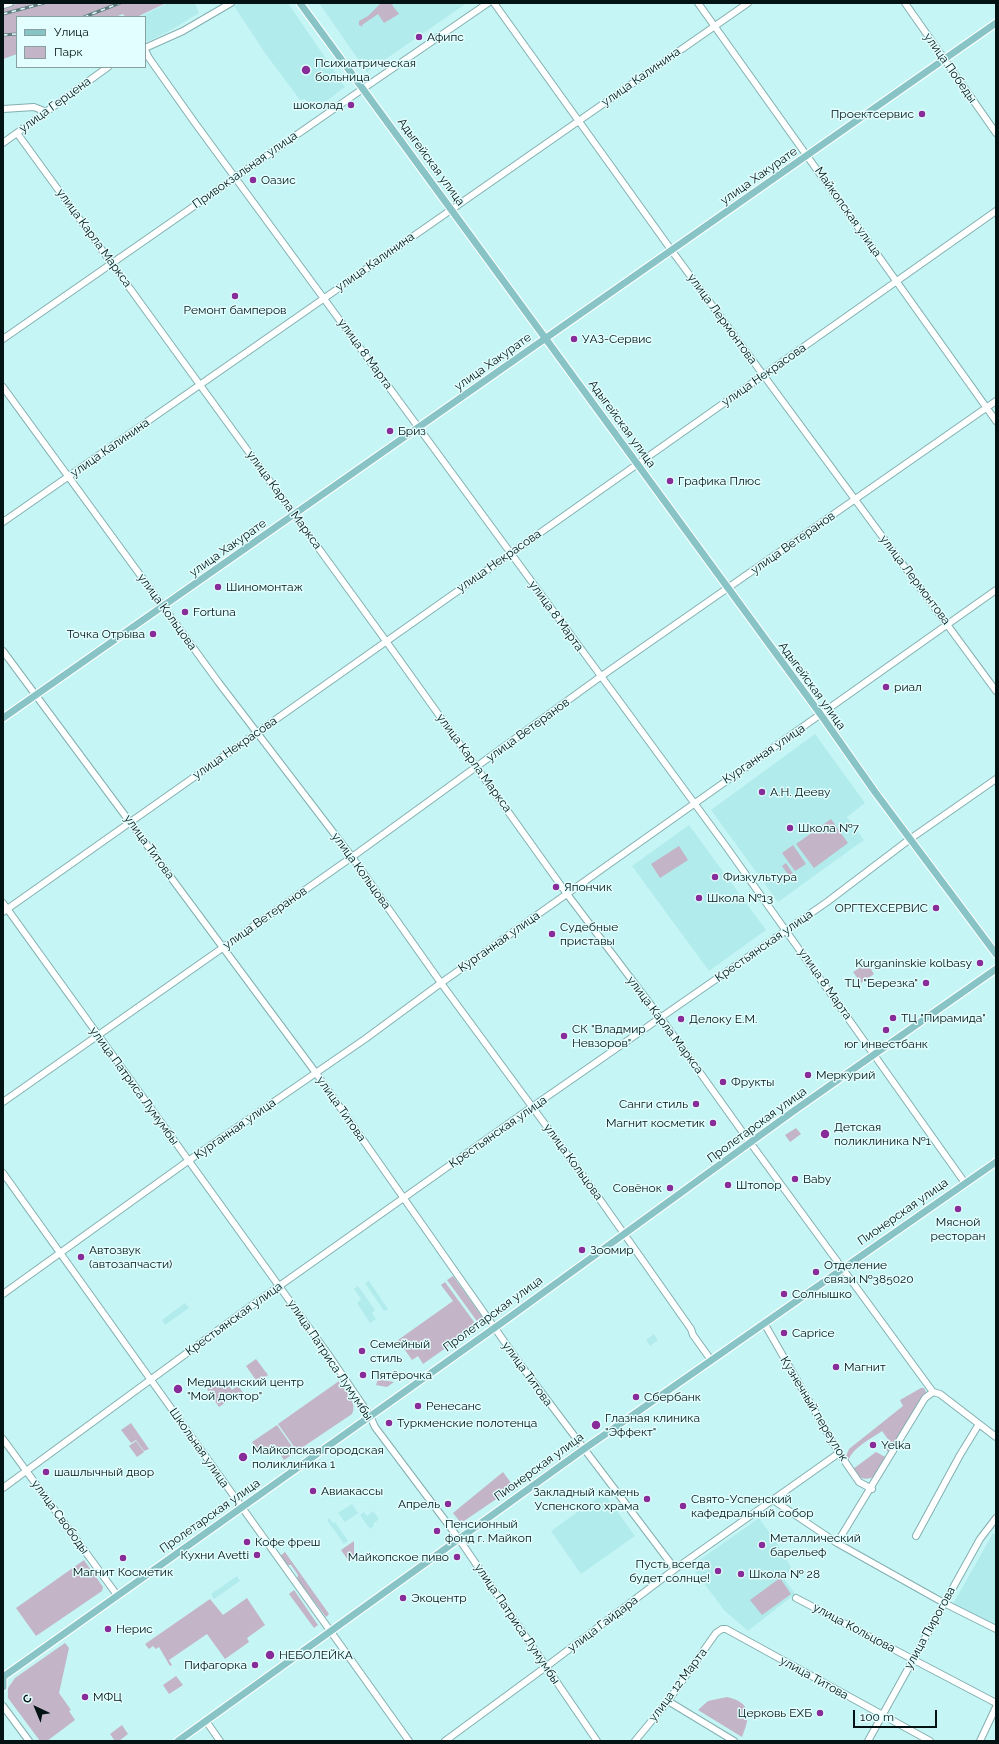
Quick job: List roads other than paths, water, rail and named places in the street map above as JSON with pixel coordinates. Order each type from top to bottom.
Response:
[{"type":"main road","name":"Адыгейская улица","points":[[300,3],[364,88],[910,839],[996,954]]},
{"type":"main road","name":"улица Хакурате","points":[[3,718],[996,23]]},
{"type":"main road","name":"Пролетарская улица","points":[[3,1678],[116,1595],[241,1508],[996,969]]},
{"type":"main road","name":"Пионерская улица","points":[[178,1741],[584,1449],[996,1162]]},
{"type":"main road","points":[[3,1678],[3,1687]]},
{"type":"street","points":[[3,5],[10,3]]},
{"type":"street","points":[[146,49],[183,32],[231,3]]},
{"type":"street","name":"Привокзальная улица","points":[[3,339],[488,3]]},
{"type":"street","name":"улица Лермонтова","points":[[494,3],[672,251],[996,691]]},
{"type":"street","name":"Майкопская улица","points":[[698,3],[808,155],[996,421]]},
{"type":"street","name":"улица Калинина","points":[[3,522],[748,3]]},
{"type":"street","name":"улица Победы","points":[[905,3],[996,133]]},
{"type":"street","name":"улица 8 Марта","points":[[146,51],[149,58],[195,124],[236,177],[787,931],[965,1183]]},
{"type":"street","name":"улица Герцена","points":[[3,143],[44,111],[107,68]]},
{"type":"street","points":[[3,109],[34,107],[44,111]]},
{"type":"street","name":"улица Карла Маркса","points":[[17,133],[295,515],[567,894],[661,1018],[933,1392]]},
{"type":"street","name":"улица Некрасова","points":[[5,911],[996,211]]},
{"type":"street","name":"улица Кольцова","points":[[3,387],[163,606],[352,857],[441,983],[624,1234],[711,1360]]},
{"type":"street","name":"улица Ветеранов","points":[[3,1102],[352,857],[600,677],[996,401]]},
{"type":"street","name":"Курганная улица","points":[[3,1294],[188,1161],[365,1039],[693,803],[821,715],[996,590]]},
{"type":"street","name":"улица Титова","points":[[3,651],[316,1073],[494,1328],[675,1570]]},
{"type":"street","name":"Крестьянская улица","points":[[3,1488],[279,1287],[532,1107],[787,931],[910,839],[996,779]]},
{"type":"street","name":"улица Патриса Лумумбы","points":[[3,903],[5,911],[98,1036],[328,1354],[370,1416],[375,1426],[459,1538],[547,1666],[595,1740]]},
{"type":"street","name":"Школьная улица","points":[[3,1174],[241,1508],[332,1631],[409,1741]]},
{"type":"street","name":"Кузнечный переулок","points":[[764,1324],[840,1453],[859,1482],[872,1489]]},
{"type":"street","points":[[838,1543],[872,1489],[925,1398],[933,1392],[940,1394],[996,1437]]},
{"type":"street","points":[[916,1536],[960,1455],[979,1424]]},
{"type":"street","name":"улица Свободы","points":[[3,1439],[116,1595]]},
{"type":"street","name":"улица Гайдара","points":[[445,1741],[675,1570],[840,1453]]},
{"type":"street","points":[[773,1500],[838,1543],[944,1603],[996,1629]]},
{"type":"street","name":"улица Пирогова","points":[[868,1741],[980,1539],[996,1518]]},
{"type":"street","name":"улица Кольцова","points":[[796,1598],[996,1703]]},
{"type":"street","name":"улица Титова","points":[[720,1630],[726,1629],[930,1741]]},
{"type":"street","name":"улица 12 Марта","points":[[636,1741],[668,1701],[720,1630]]},
{"type":"street","points":[[668,1701],[734,1741]]},
{"type":"street","points":[[3,1706],[29,1741]]},
{"type":"street","points":[[980,1741],[996,1707]]},
{"type":"street","points":[[206,1721],[220,1741]]},
{"type":"railway","points":[[3,14],[44,3]]},
{"type":"railway","points":[[87,16],[120,3]]},
{"type":"railway","points":[[3,35],[16,34]]},
{"type":"place","name":"Афипс","points":[[419,37]]},
{"type":"place","name":"Психиатрическая больница","points":[[306,70]]},
{"type":"place","name":"шоколад","points":[[351,105]]},
{"type":"place","name":"Проектсервис","points":[[922,114]]},
{"type":"place","name":"Оазис","points":[[253,180]]},
{"type":"place","name":"Ремонт бамперов","points":[[235,296]]},
{"type":"place","name":"УАЗ-Сервис","points":[[574,339]]},
{"type":"place","name":"Бриз","points":[[390,431]]},
{"type":"place","name":"Графика Плюс","points":[[670,481]]},
{"type":"place","name":"Шиномонтаж","points":[[218,587]]},
{"type":"place","name":"Fortuna","points":[[185,612]]},
{"type":"place","name":"Точка Отрыва","points":[[153,634]]},
{"type":"place","name":"риал","points":[[886,687]]},
{"type":"place","name":"А.Н. Дееву","points":[[762,792]]},
{"type":"place","name":"Школа №7","points":[[790,828]]},
{"type":"place","name":"Физкультура","points":[[715,877]]},
{"type":"place","name":"Япончик","points":[[556,887]]},
{"type":"place","name":"Школа №13","points":[[699,898]]},
{"type":"place","name":"ОРГТЕХСЕРВИС","points":[[936,908]]},
{"type":"place","name":"Судебные приставы","points":[[552,934]]},
{"type":"place","name":"Kurganinskie kolbasy","points":[[980,963]]},
{"type":"place","name":"ТЦ \"Березка\"","points":[[926,983]]},
{"type":"place","name":"ТЦ \"Пирамида\"","points":[[893,1018]]},
{"type":"place","name":"Делоку Е.М.","points":[[681,1019]]},
{"type":"place","name":"юг инвестбанк","points":[[886,1030]]},
{"type":"place","name":"СК \"Владмир Невзоров\"","points":[[564,1036]]},
{"type":"place","name":"Меркурий","points":[[808,1075]]},
{"type":"place","name":"Фрукты","points":[[723,1082]]},
{"type":"place","name":"Санги стиль","points":[[696,1104]]},
{"type":"place","name":"Магнит косметик","points":[[713,1123]]},
{"type":"place","name":"Детская поликлиника №1","points":[[825,1134]]},
{"type":"place","name":"Baby","points":[[795,1179]]},
{"type":"place","name":"Штопор","points":[[728,1185]]},
{"type":"place","name":"Совёнок","points":[[670,1188]]},
{"type":"place","name":"Мясной ресторан","points":[[958,1209]]},
{"type":"place","name":"Зоомир","points":[[582,1250]]},
{"type":"place","name":"Автозвук (автозапчасти)","points":[[81,1257]]},
{"type":"place","name":"Отделение связи №385020","points":[[816,1272]]},
{"type":"place","name":"Солнышко","points":[[784,1294]]},
{"type":"place","name":"Caprice","points":[[784,1333]]},
{"type":"place","name":"Семейный стиль","points":[[362,1351]]},
{"type":"place","name":"Магнит","points":[[836,1367]]},
{"type":"place","name":"Пятёрочка","points":[[363,1375]]},
{"type":"place","name":"Медицинский центр \"Мой доктор\"","points":[[178,1389]]},
{"type":"place","name":"Сбербанк","points":[[636,1397]]},
{"type":"place","name":"Ренесанс","points":[[418,1406]]},
{"type":"place","name":"Туркменские полотенца","points":[[389,1423]]},
{"type":"place","name":"Глазная клиника \"Эффект\"","points":[[596,1425]]},
{"type":"place","name":"Yelka","points":[[873,1445]]},
{"type":"place","name":"Майкопская городская поликлиника 1","points":[[243,1457]]},
{"type":"place","name":"шашлычный двор","points":[[46,1472]]},
{"type":"place","name":"Авиакассы","points":[[313,1491]]},
{"type":"place","name":"Закладный камень Успенского храма","points":[[647,1499]]},
{"type":"place","name":"Апрель","points":[[448,1504]]},
{"type":"place","name":"Свято-Успенский кафедральный собор","points":[[683,1506]]},
{"type":"place","name":"Пенсионный фонд г. Майкоп","points":[[437,1531]]},
{"type":"place","name":"Кофе фреш","points":[[247,1542]]},
{"type":"place","name":"Металлический барельеф","points":[[762,1545]]},
{"type":"place","name":"Кухни Avetti","points":[[257,1555]]},
{"type":"place","name":"Майкопское пиво","points":[[457,1557]]},
{"type":"place","name":"Магнит Косметик","points":[[123,1558]]},
{"type":"place","name":"Пусть всегда будет солнце!","points":[[718,1571]]},
{"type":"place","name":"Школа № 28","points":[[741,1574]]},
{"type":"place","name":"Экоцентр","points":[[403,1598]]},
{"type":"place","name":"Нерис","points":[[108,1629]]},
{"type":"place","name":"НЕБОЛЕЙКА","points":[[270,1655]]},
{"type":"place","name":"Пифагорка","points":[[255,1665]]},
{"type":"place","name":"МФЦ","points":[[85,1697]]},
{"type":"place","name":"Церковь ЕХБ","points":[[820,1713]]}]
